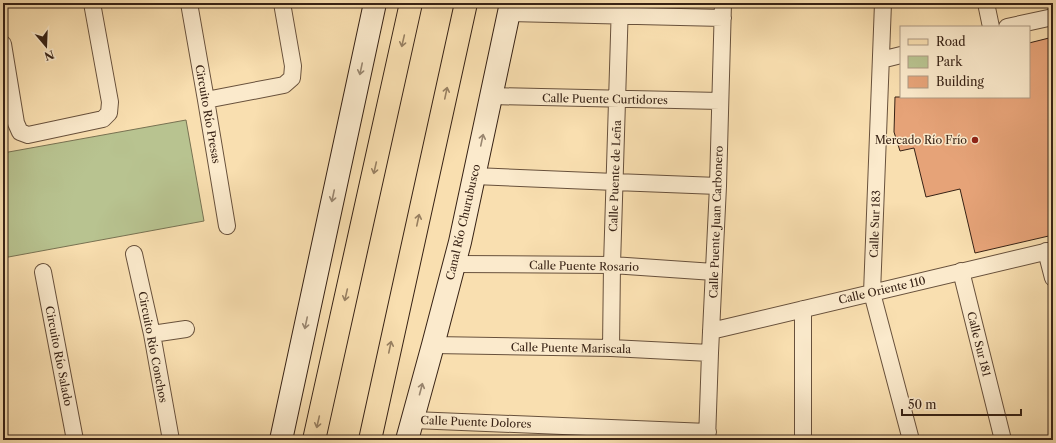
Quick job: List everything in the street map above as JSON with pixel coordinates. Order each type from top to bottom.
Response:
[{"type":"main road","points":[[314,440],[411,3]]},
{"type":"main road","points":[[370,440],[466,3]]},
{"type":"street","points":[[3,44],[16,123],[20,132],[28,135],[103,119],[109,112],[110,102],[92,3]]},
{"type":"street","name":"Circuito Río Presas","points":[[189,3],[227,226]]},
{"type":"street","points":[[206,100],[284,85],[292,78],[293,66],[282,3]]},
{"type":"street","points":[[281,440],[375,3]]},
{"type":"street","name":"Calle Sur 183","points":[[883,3],[872,292],[911,440]]},
{"type":"street","points":[[986,3],[991,26]]},
{"type":"street","points":[[510,8],[723,10]]},
{"type":"street","name":"Canal Río Churubusco","points":[[410,430],[460,242],[510,8]]},
{"type":"street","name":"Calle Puente de Leña","points":[[611,348],[612,265],[620,9]]},
{"type":"street","name":"Calle Puente Juan Carbonero","points":[[707,436],[718,186],[723,10]]},
{"type":"street","points":[[1012,26],[1053,17]]},
{"type":"street","points":[[881,60],[900,54]]},
{"type":"street","name":"Calle Puente Curtidores","points":[[491,96],[720,101]]},
{"type":"street","points":[[474,176],[718,186]]},
{"type":"street","points":[[1050,251],[1053,278]]},
{"type":"street","name":"Calle Oriente 110","points":[[711,331],[1050,251]]},
{"type":"street","name":"Circuito Río Conchos","points":[[134,254],[152,334],[171,440]]},
{"type":"street","name":"Calle Puente Rosario","points":[[454,264],[612,265],[714,272]]},
{"type":"street","name":"Calle Sur 181","points":[[961,271],[1002,440]]},
{"type":"street","name":"Circuito Río Salado","points":[[43,272],[75,440]]},
{"type":"street","points":[[803,309],[803,440]]},
{"type":"street","points":[[152,334],[186,329]]},
{"type":"street","name":"Calle Puente Mariscala","points":[[433,345],[611,348],[710,353]]},
{"type":"street","name":"Calle Puente Dolores","points":[[410,430],[707,436]]},
{"type":"green space","points":[[186,120],[204,221],[3,258],[3,153]]},
{"type":"building","name":"Mercado Río Frío","points":[[1053,37],[1053,235],[975,253],[960,189],[926,197],[914,148],[900,151],[894,132],[895,97],[1030,98],[1030,43]]},
{"type":"place","name":"Mercado Río Frío","points":[[975,140]]}]
